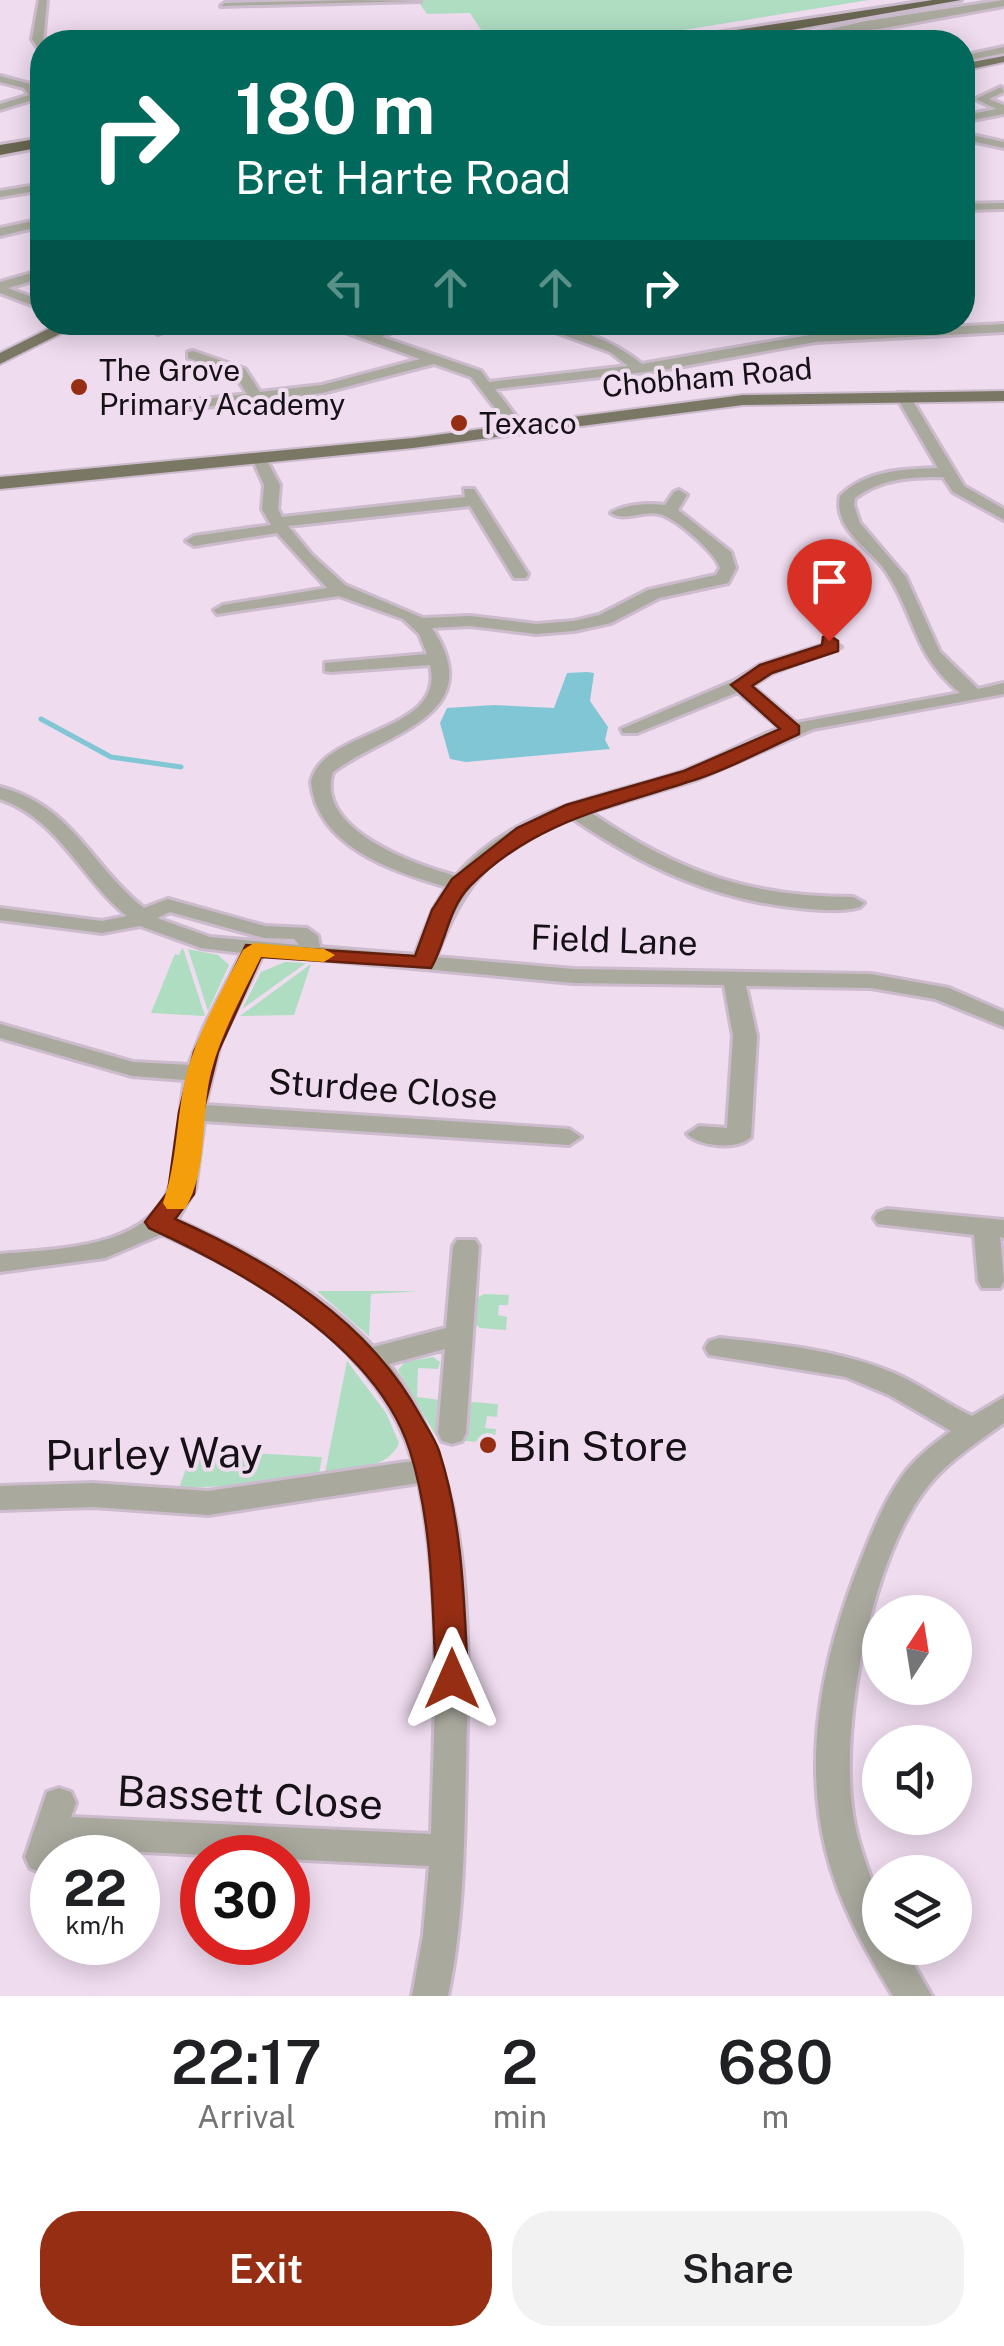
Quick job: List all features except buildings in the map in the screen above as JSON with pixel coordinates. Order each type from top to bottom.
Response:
[{"type":"highway","points":[[736,30],[915,0]]},
{"type":"highway","points":[[786,30],[953,6]]},
{"type":"highway","points":[[0,146],[30,142]]},
{"type":"main road","points":[[975,63],[1002,54]]},
{"type":"main road","points":[[0,359],[49,335]]},
{"type":"main road","name":"Chobham Road","points":[[0,483],[428,442],[733,401],[1004,396]]},
{"type":"street","points":[[39,30],[44,0]]},
{"type":"street","points":[[231,30],[224,3],[416,1]]},
{"type":"street","points":[[839,30],[953,6],[1004,3]]},
{"type":"street","points":[[953,6],[962,14]]},
{"type":"street","points":[[975,57],[1002,54]]},
{"type":"street","points":[[0,79],[30,88]]},
{"type":"street","points":[[1001,90],[982,99],[1004,110]]},
{"type":"street","points":[[3,106],[30,97]]},
{"type":"street","points":[[3,106],[21,118]]},
{"type":"street","points":[[975,116],[1004,110]]},
{"type":"street","points":[[975,139],[1004,145]]},
{"type":"street","points":[[0,194],[30,189]]},
{"type":"street","points":[[975,206],[1004,206]]},
{"type":"street","points":[[987,206],[1004,220]]},
{"type":"street","points":[[0,232],[30,226]]},
{"type":"street","points":[[0,288],[30,278]]},
{"type":"street","points":[[0,288],[30,300]]},
{"type":"street","points":[[975,326],[1004,328]]},
{"type":"street","points":[[361,335],[476,374],[518,428]]},
{"type":"street","points":[[370,338],[377,335]]},
{"type":"street","points":[[573,335],[615,349],[640,369]]},
{"type":"street","points":[[488,386],[640,369],[850,335]]},
{"type":"street","points":[[194,358],[240,372],[258,398]]},
{"type":"street","points":[[189,403],[322,389],[438,359]]},
{"type":"street","points":[[903,396],[946,472],[968,497],[1004,515]]},
{"type":"street","points":[[259,458],[272,485],[269,506],[279,525],[305,556],[350,594]]},
{"type":"street","points":[[946,472],[904,474],[870,482],[848,496],[845,508],[850,521],[899,577],[929,649],[989,695]]},
{"type":"street","points":[[453,490],[467,488],[520,574]]},
{"type":"street","points":[[195,542],[279,525],[475,501]]},
{"type":"street","points":[[418,623],[574,626],[606,619],[654,594],[722,579],[728,568],[725,554],[674,503],[619,513]]},
{"type":"street","points":[[223,610],[350,594],[389,605],[418,623],[432,642],[437,659],[435,690],[421,713],[402,729],[327,766],[322,774],[321,792],[333,816],[365,844],[401,864],[459,884]]},
{"type":"street","points":[[627,730],[740,685],[766,669],[832,648]]},
{"type":"street","points":[[332,669],[437,659]]},
{"type":"street","points":[[740,685],[792,730]]},
{"type":"street","points":[[423,964],[443,910],[459,884],[524,832],[574,809],[691,775],[792,730],[989,695]]},
{"type":"street","points":[[0,793],[45,811],[121,900],[142,918]]},
{"type":"street","points":[[574,809],[641,857],[679,876],[788,902],[853,903]]},
{"type":"street","points":[[0,914],[102,927],[142,918],[157,908],[180,906],[264,932],[300,932],[310,941],[308,954]]},
{"type":"street","name":"Field Lane","points":[[142,918],[189,938],[254,950],[573,976],[843,979],[917,987],[962,1000],[1004,1020]]},
{"type":"street","points":[[0,1262],[112,1247],[136,1238],[158,1222],[181,1194],[199,1072],[254,950]]},
{"type":"street","points":[[699,1134],[739,1137],[745,1036],[734,979]]},
{"type":"street","points":[[0,1031],[132,1069],[199,1072]]},
{"type":"street","name":"Sturdee Close","points":[[191,1112],[570,1136]]},
{"type":"street","points":[[887,1218],[995,1228],[991,1281]]},
{"type":"street","points":[[158,1222],[226,1252],[285,1288],[348,1338],[368,1358],[413,1424],[424,1448],[445,1542],[453,1644],[446,1852],[438,1962],[430,1996]]},
{"type":"street","points":[[452,1432],[466,1246]]},
{"type":"street","points":[[368,1358],[460,1335]]},
{"type":"street","points":[[719,1348],[812,1358],[848,1368],[888,1382],[959,1424],[977,1429]]},
{"type":"street","points":[[862,1900],[840,1835],[832,1760],[837,1683],[861,1601],[906,1496],[917,1478],[1004,1408]]},
{"type":"street","name":"Purley Way","points":[[0,1498],[93,1495],[208,1504],[428,1470]]},
{"type":"street","name":"Bassett Close","points":[[50,1831],[446,1852]]},
{"type":"street","points":[[895,1965],[914,1996]]},
{"type":"green space","points":[[417,0],[869,0],[683,30],[481,30],[470,13],[427,14]]},
{"type":"green space","points":[[182,948],[205,1016],[151,1013],[175,954],[179,955]]},
{"type":"green space","points":[[188,949],[218,955],[229,965],[208,1011]]},
{"type":"green space","points":[[285,962],[306,963],[242,1009],[261,972]]},
{"type":"green space","points":[[311,964],[294,1015],[240,1016]]},
{"type":"green space","points":[[317,1291],[421,1291],[371,1294],[369,1336]]},
{"type":"green space","points":[[484,1294],[509,1295],[508,1305],[499,1305],[498,1315],[507,1317],[506,1330],[480,1328],[474,1323],[477,1298]]},
{"type":"green space","points":[[433,1357],[440,1362],[438,1369],[418,1368],[417,1397],[440,1400],[442,1436],[436,1436],[398,1370],[405,1362]]},
{"type":"green space","points":[[347,1361],[386,1413],[399,1443],[394,1452],[377,1463],[325,1473]]},
{"type":"green space","points":[[473,1402],[498,1404],[497,1417],[487,1416],[485,1428],[496,1429],[494,1443],[465,1441],[460,1437],[464,1407]]},
{"type":"green space","points":[[193,1450],[322,1457],[319,1474],[255,1485],[179,1488]]},
{"type":"water","points":[[567,673],[594,673],[590,701],[608,727],[605,740],[610,749],[466,762],[450,759],[440,723],[447,708],[554,708]]},
{"type":"waterway","points":[[41,719],[111,757],[181,767]]},
{"type":"slow traffic","points":[[176,1203],[184,1178],[199,1072],[254,950],[324,955]]},
{"type":"place","name":"The Grove Primary Academy","points":[[79,387]]},
{"type":"place","name":"Texaco","points":[[459,423]]},
{"type":"place","name":"Bin Store","points":[[488,1445]]},
{"type":"route","points":[[452,1679],[445,1542],[424,1448],[413,1424],[368,1358],[319,1312],[226,1252],[158,1222],[181,1194],[191,1112],[206,1052],[254,950],[423,964],[443,910],[459,884],[524,832],[574,809],[691,775],[792,730],[740,685],[766,669],[832,647],[829,641]]}]
